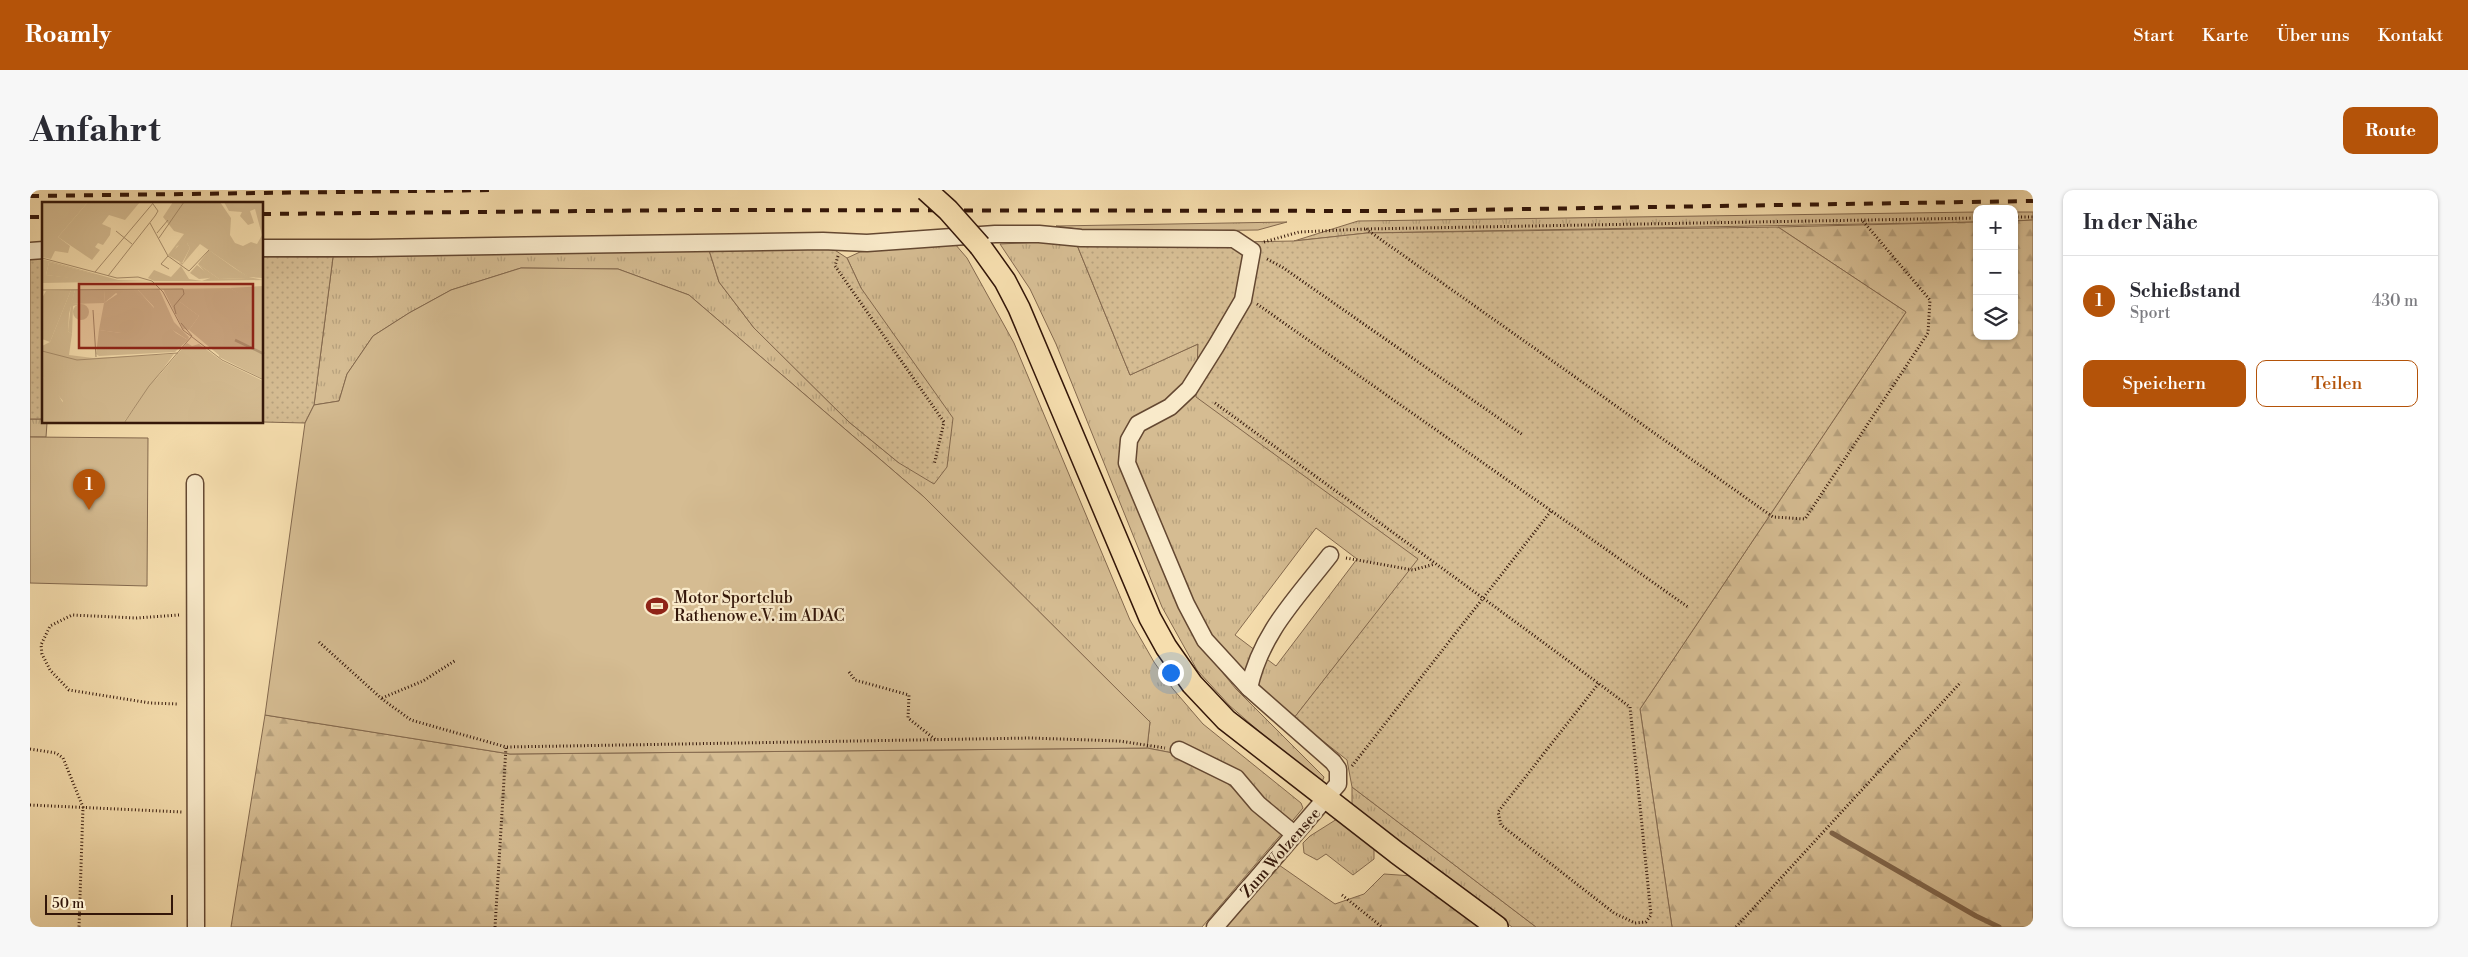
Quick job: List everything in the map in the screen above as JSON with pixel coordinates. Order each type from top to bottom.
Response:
[{"type":"main road","points":[[926,190],[948,210],[980,246],[1005,281],[1019,308],[1136,589],[1166,647],[1192,684],[1226,720],[1326,799],[1496,927]]},
{"type":"street","points":[[264,248],[823,241],[868,243],[995,234],[1039,234],[1081,238],[1234,239],[1252,251]]},
{"type":"street","name":"Zum Wolzensee","points":[[1215,927],[1338,784],[1338,769],[1333,762],[1248,688],[1205,640],[1186,604],[1127,463],[1129,440],[1138,424],[1170,407],[1189,389],[1216,346],[1243,300],[1252,251]]},
{"type":"street","points":[[195,483],[196,927]]},
{"type":"street","points":[[1248,688],[1254,665],[1267,636],[1330,555]]},
{"type":"street","points":[[1179,750],[1236,778],[1258,804],[1294,834]]},
{"type":"path","points":[[2018,217],[2033,217]]},
{"type":"path","points":[[1252,251],[1267,240],[1299,232],[1365,229],[1973,218]]},
{"type":"path","points":[[1365,229],[1773,517],[1805,519],[1928,333],[1930,300],[1862,220]]},
{"type":"path","points":[[839,254],[836,266],[944,422],[934,465]]},
{"type":"path","points":[[1282,267],[1523,435]]},
{"type":"path","points":[[1269,312],[1688,607]]},
{"type":"path","points":[[1215,404],[1630,706],[1651,915],[1646,922],[1635,923],[1614,913],[1501,825],[1498,812],[1598,683]]},
{"type":"path","points":[[1355,766],[1551,511]]},
{"type":"path","points":[[1330,555],[1413,570],[1435,564]]},
{"type":"path","points":[[195,614],[136,618],[72,615],[50,626],[41,645],[42,654],[50,670],[69,690],[150,702],[195,705]]},
{"type":"path","points":[[319,642],[382,698],[411,720],[506,747],[1031,738],[1119,741],[1179,750]]},
{"type":"path","points":[[382,698],[423,682],[456,660]]},
{"type":"path","points":[[849,672],[855,680],[908,695],[908,718],[937,741]]},
{"type":"path","points":[[1736,927],[1961,682]]},
{"type":"path","points":[[495,927],[506,747]]},
{"type":"path","points":[[30,750],[56,753],[63,758],[84,808],[79,927]]},
{"type":"path","points":[[30,805],[195,812]]},
{"type":"path","points":[[1342,895],[1382,927]]},
{"type":"green space","points":[[1973,212],[1973,222],[1367,233],[1294,241],[1358,221]]},
{"type":"green space","points":[[2018,212],[2033,212],[2033,220],[2018,221]]},
{"type":"green space","points":[[2033,220],[2033,927],[1672,927],[1640,709],[1906,312],[1778,227],[1973,222],[1973,340],[2018,340],[2018,221]]},
{"type":"green space","points":[[1287,222],[1258,230],[1100,232],[1056,226]]},
{"type":"green space","points":[[1778,227],[1906,312],[1640,709],[1672,927],[1536,927],[1352,787],[1347,760],[1294,718],[1418,559],[1196,397],[1198,344],[1130,375],[1077,245],[1294,241],[1367,233]]},
{"type":"green space","points":[[1043,242],[1077,245],[1130,375],[1198,344],[1197,397],[1419,559],[1294,718],[1218,667],[1236,689],[1324,777],[1322,782],[1230,706],[1197,670],[1162,607],[1056,344],[1030,289],[1000,244]],"holes":[[[1316,528],[1357,559],[1276,666],[1235,635]]]},
{"type":"green space","points":[[955,244],[967,258],[1014,343],[1130,620],[1154,662],[1173,689],[1203,724],[1301,803],[1303,808],[1284,831],[1178,754],[1147,748],[1150,722],[924,497],[689,295],[618,269],[521,268],[451,290],[409,313],[373,336],[347,374],[339,401],[314,405],[333,257],[709,250],[719,282],[754,328],[849,422],[899,463],[861,288],[847,258],[860,252]]},
{"type":"green space","points":[[830,247],[847,258],[861,288],[953,418],[947,467],[934,484],[899,463],[849,422],[754,328],[719,282],[709,250]]},
{"type":"green space","points":[[30,255],[42,255],[42,419],[30,419]]},
{"type":"green space","points":[[264,257],[333,257],[314,405],[305,423],[264,422]]},
{"type":"green space","name":"Motor Sportclub Rathenow e.V. im ADAC","points":[[521,268],[618,269],[689,295],[924,497],[1150,722],[1147,748],[510,754],[265,715],[305,423],[314,405],[339,401],[347,374],[373,336],[409,313],[451,290]]},
{"type":"green space","points":[[30,419],[42,419],[42,424],[47,424],[46,437],[30,437]]},
{"type":"green space","points":[[30,437],[148,438],[147,586],[30,583]]},
{"type":"green space","points":[[265,715],[510,754],[1147,748],[1178,754],[1221,778],[1284,831],[1202,927],[231,927]]},
{"type":"green space","points":[[1352,787],[1536,927],[1512,927],[1352,808]]},
{"type":"green space","points":[[1337,819],[1374,846],[1374,859],[1353,875],[1326,854],[1317,860],[1304,853],[1303,843],[1310,836]]},
{"type":"green space","points":[[1279,865],[1335,904],[1364,894],[1384,874],[1413,876],[1482,927],[1225,927]]},
{"type":"waterway","points":[[1832,833],[1976,916],[1999,927]]},
{"type":"railway","points":[[30,196],[493,190]]},
{"type":"railway","points":[[264,214],[693,210],[1403,211],[2033,201]]},
{"type":"railway","points":[[30,217],[42,217]]},
{"type":"place","name":"Schießstand","points":[[89,510]]},
{"type":"place","name":"Motor Sportclub Rathenow e.V. im ADAC","points":[[657,606]]}]
